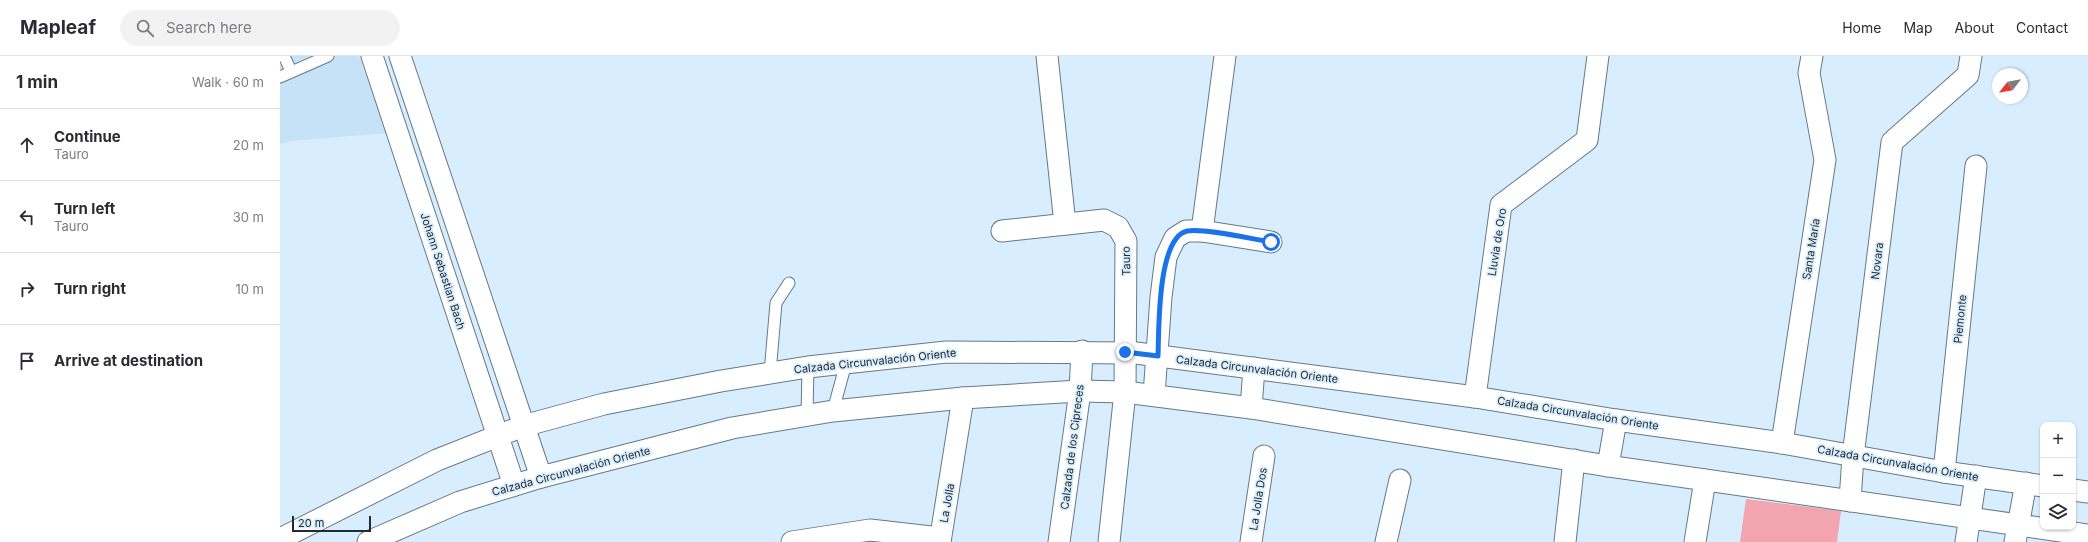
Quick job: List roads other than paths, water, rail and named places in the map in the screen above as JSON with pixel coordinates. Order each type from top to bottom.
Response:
[{"type":"street","name":"Johann Sebastian Bach","points":[[372,56],[514,485]]},
{"type":"street","points":[[400,56],[540,477]]},
{"type":"street","points":[[1047,56],[1065,224]]},
{"type":"street","points":[[1202,231],[1225,56]]},
{"type":"street","name":"Lluvia de Oro","points":[[1475,397],[1501,205],[1587,140],[1598,56]]},
{"type":"street","name":"Santa María","points":[[1782,443],[1825,160],[1810,73],[1812,56]]},
{"type":"street","name":"Novara","points":[[1850,501],[1853,456],[1892,142],[1968,75],[1971,56]]},
{"type":"street","name":"Piemonte","points":[[1944,472],[1976,166]]},
{"type":"street","name":"Tauro","points":[[1002,230],[1104,220],[1118,227],[1126,241],[1125,352]]},
{"type":"street","points":[[1154,396],[1161,297],[1166,257],[1175,238],[1186,232],[1202,231],[1271,242]]},
{"type":"street","name":"Calzada Circunvalación Oriente","points":[[280,539],[437,460],[523,426],[604,404],[770,373],[808,367],[946,352],[1082,351],[1125,352],[1158,356],[1475,397],[1616,420],[1782,443],[1944,472],[2034,485]]},
{"type":"street","name":"Calzada de los Cipreces","points":[[1059,542],[1080,391],[1082,351]]},
{"type":"street","points":[[1109,542],[1125,392],[1125,352]]},
{"type":"street","points":[[1251,408],[1254,368]]},
{"type":"street","name":"Calzada Circunvalación Oriente","points":[[368,542],[460,502],[514,485],[732,428],[833,411],[963,398],[1080,391],[1125,392],[1251,408],[1608,466],[1970,518],[2016,533],[2088,535]]},
{"type":"street","name":"La Jolla","points":[[792,542],[870,530],[940,540],[963,398]]},
{"type":"street","points":[[1608,466],[1616,420]]},
{"type":"street","name":"La Jolla Dos","points":[[1251,542],[1264,456]]},
{"type":"street","points":[[1565,542],[1574,460]]},
{"type":"street","points":[[1966,542],[1976,476]]},
{"type":"street","points":[[1386,542],[1400,480]]},
{"type":"street","points":[[1695,542],[1705,480]]},
{"type":"street","points":[[2016,533],[2034,485]]},
{"type":"street","points":[[2076,490],[2088,492]]},
{"type":"lane","points":[[284,56],[291,71]]},
{"type":"lane","points":[[280,77],[328,56]]},
{"type":"lane","points":[[770,373],[776,303],[789,282]]},
{"type":"lane","points":[[833,411],[846,363]]},
{"type":"lane","points":[[807,415],[808,367]]}]
